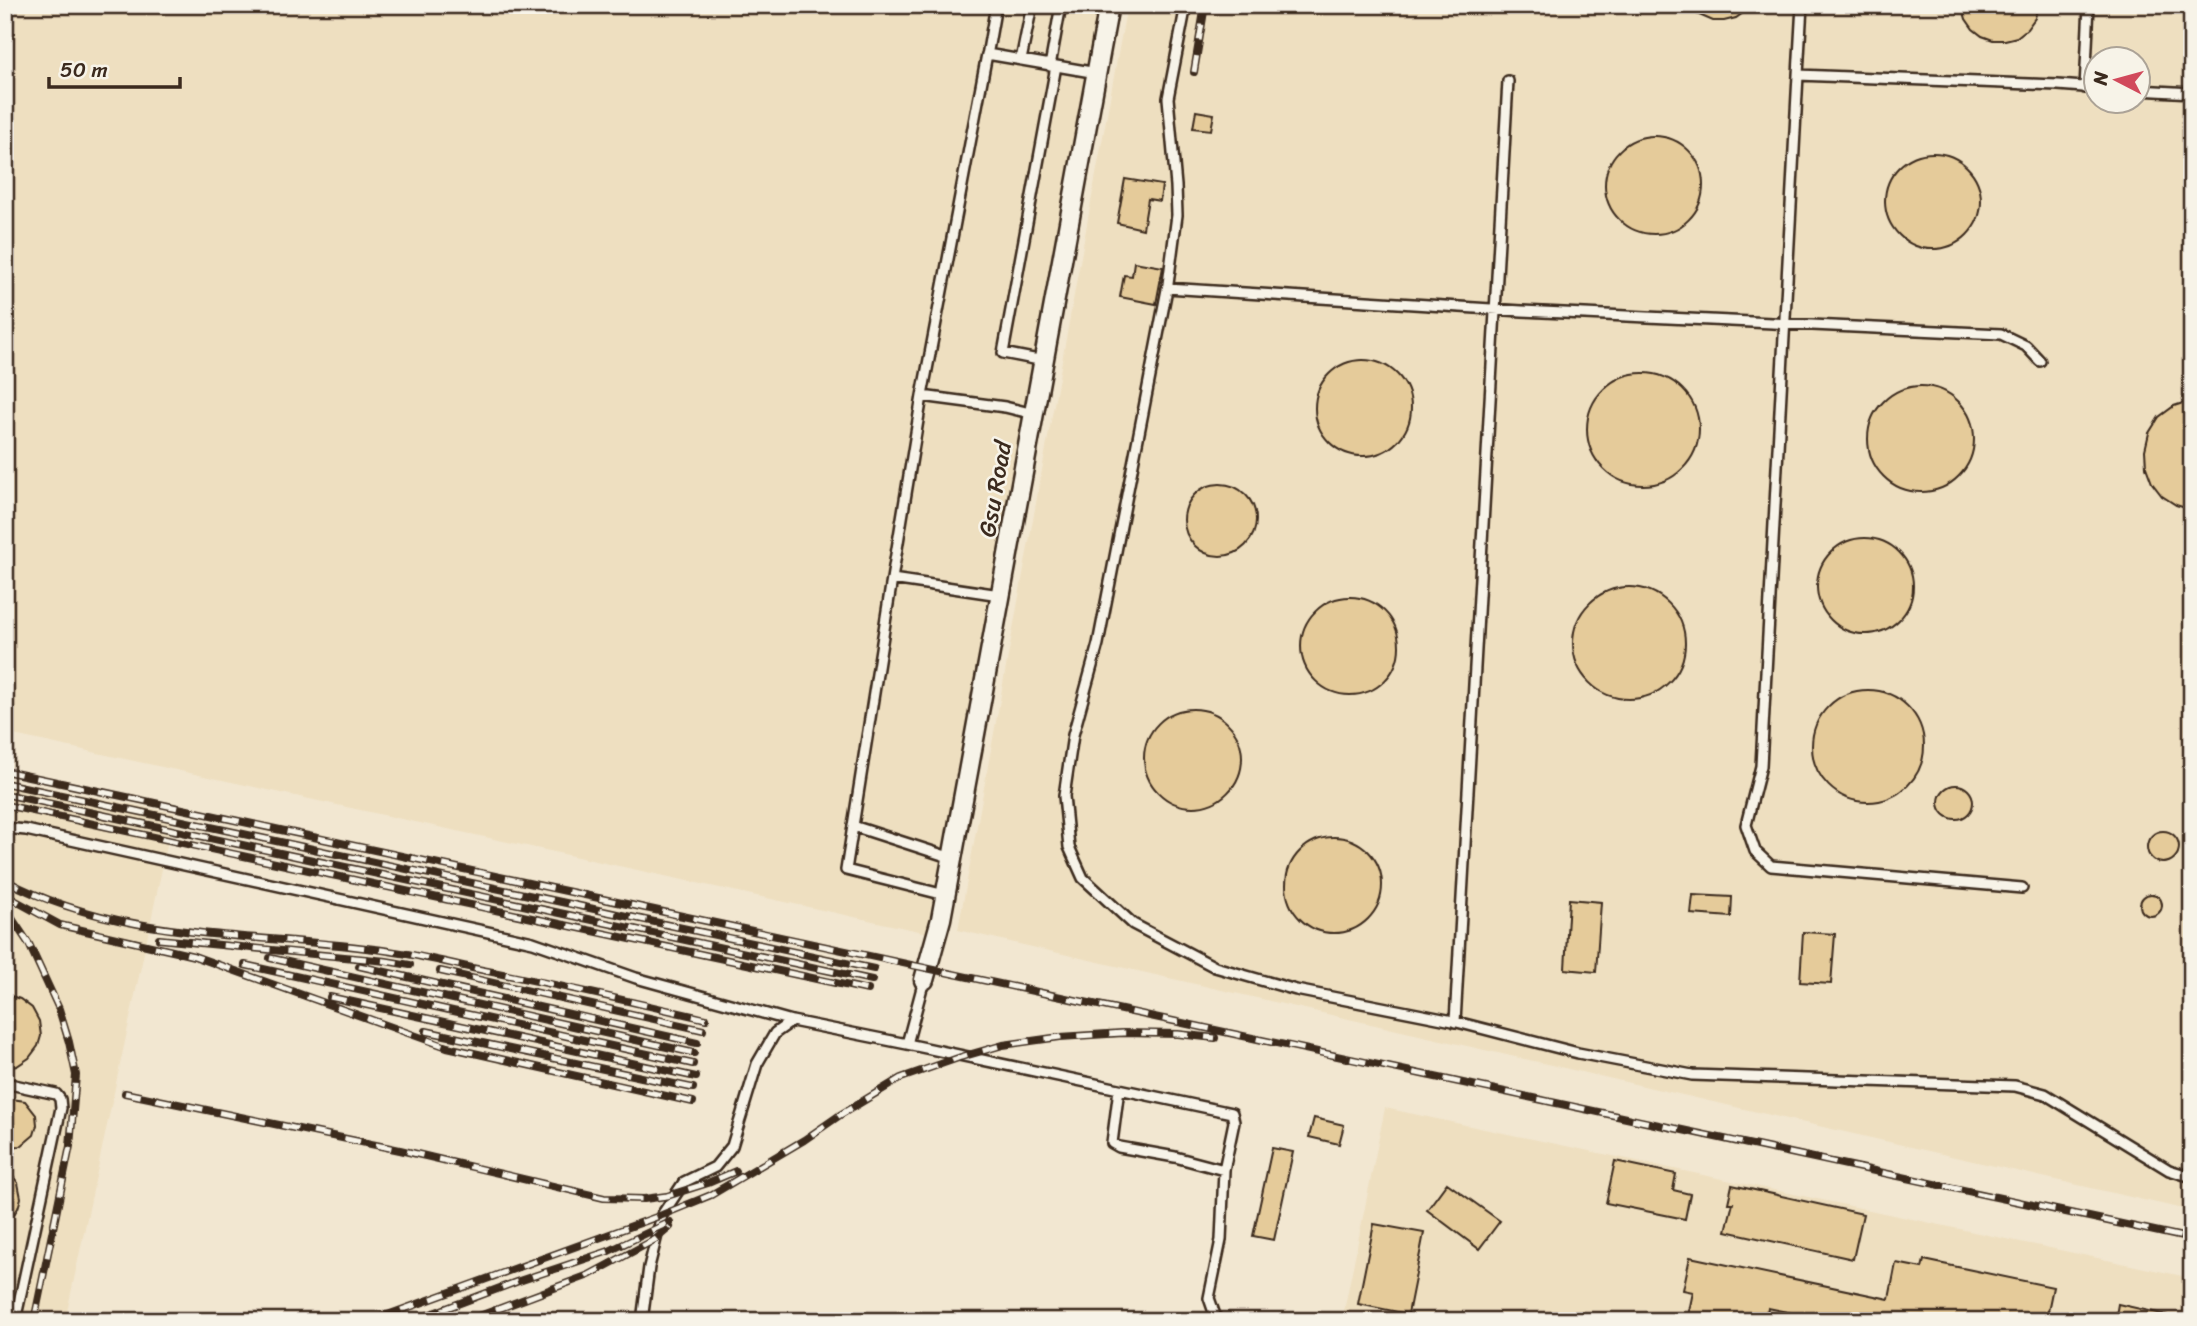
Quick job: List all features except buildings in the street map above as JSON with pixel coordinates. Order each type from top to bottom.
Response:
[{"type":"street","name":"Gsu Road","points":[[925,980],[952,858],[1109,5]]},
{"type":"lane","points":[[945,895],[846,870],[922,396],[996,5]]},
{"type":"lane","points":[[1021,60],[1032,5]]},
{"type":"lane","points":[[1044,361],[1003,353],[1053,66],[1061,5]]},
{"type":"lane","points":[[1186,5],[1168,98],[1177,215],[1167,288],[1098,644],[1073,735],[1064,796],[1069,846],[1083,878],[1133,923],[1215,967],[1296,990],[1455,1022],[1578,1053],[1692,1075],[2015,1086],[2045,1094],[2169,1170],[2192,1177]]},
{"type":"lane","points":[[1802,5],[1761,766],[1746,824],[1755,851],[1771,866],[2022,888]]},
{"type":"lane","points":[[2087,46],[2089,5]]},
{"type":"lane","points":[[987,56],[1097,73]]},
{"type":"lane","points":[[1798,75],[2082,88]]},
{"type":"lane","points":[[1455,1022],[1507,81]]},
{"type":"lane","points":[[2152,91],[2192,93]]},
{"type":"lane","points":[[1167,288],[1495,309],[2001,334],[2026,346],[2040,361]]},
{"type":"lane","points":[[922,396],[1005,407],[1034,414]]},
{"type":"lane","points":[[892,579],[1000,595]]},
{"type":"lane","points":[[853,827],[952,858]]},
{"type":"lane","points":[[5,828],[26,830],[533,942],[636,978],[792,1021],[1232,1113],[1234,1122],[1224,1170],[1221,1240],[1209,1298],[1217,1321]]},
{"type":"lane","points":[[907,1044],[925,980]]},
{"type":"lane","points":[[642,1321],[649,1267],[662,1215],[684,1182],[715,1167],[732,1146],[757,1064],[775,1033],[792,1021]]},
{"type":"lane","points":[[5,1083],[56,1094],[61,1108],[15,1321]]},
{"type":"lane","points":[[1119,1089],[1112,1143],[1119,1147],[1175,1157],[1224,1170]]},
{"type":"shaded area","points":[[5,5],[1100,5],[928,933],[5,733]]},
{"type":"shaded area","points":[[1127,5],[2192,5],[2192,1211],[958,930]]},
{"type":"shaded area","points":[[5,779],[174,813],[65,1321],[5,1321]]},
{"type":"shaded area","points":[[1385,1108],[2192,1278],[2192,1321],[1342,1321]]},
{"type":"railway","points":[[1194,72],[1205,5]]},
{"type":"railway","points":[[5,771],[2192,1239]]},
{"type":"railway","points":[[5,783],[874,969]]},
{"type":"railway","points":[[5,794],[872,980]]},
{"type":"railway","points":[[5,805],[868,990]]},
{"type":"railway","points":[[5,880],[50,900],[97,915],[145,925],[399,953],[706,1019]]},
{"type":"railway","points":[[5,895],[60,925],[194,956],[447,1047],[693,1102]]},
{"type":"railway","points":[[5,908],[29,944],[59,1009],[76,1075],[70,1146],[34,1321]]},
{"type":"railway","points":[[159,939],[410,965]]},
{"type":"railway","points":[[270,958],[694,1053]]},
{"type":"railway","points":[[245,965],[693,1064]]},
{"type":"railway","points":[[359,966],[697,1043]]},
{"type":"railway","points":[[440,971],[703,1030]]},
{"type":"railway","points":[[330,997],[696,1077]]},
{"type":"railway","points":[[426,1031],[693,1088]]},
{"type":"railway","points":[[371,1321],[711,1195],[901,1078],[961,1057],[1003,1045],[1060,1037],[1123,1033],[1215,1038]]},
{"type":"railway","points":[[125,1093],[400,1150],[604,1198],[644,1199],[667,1196],[736,1171]]},
{"type":"railway","points":[[412,1321],[609,1251],[670,1222]]},
{"type":"railway","points":[[466,1321],[589,1275],[656,1239],[670,1227]]}]
